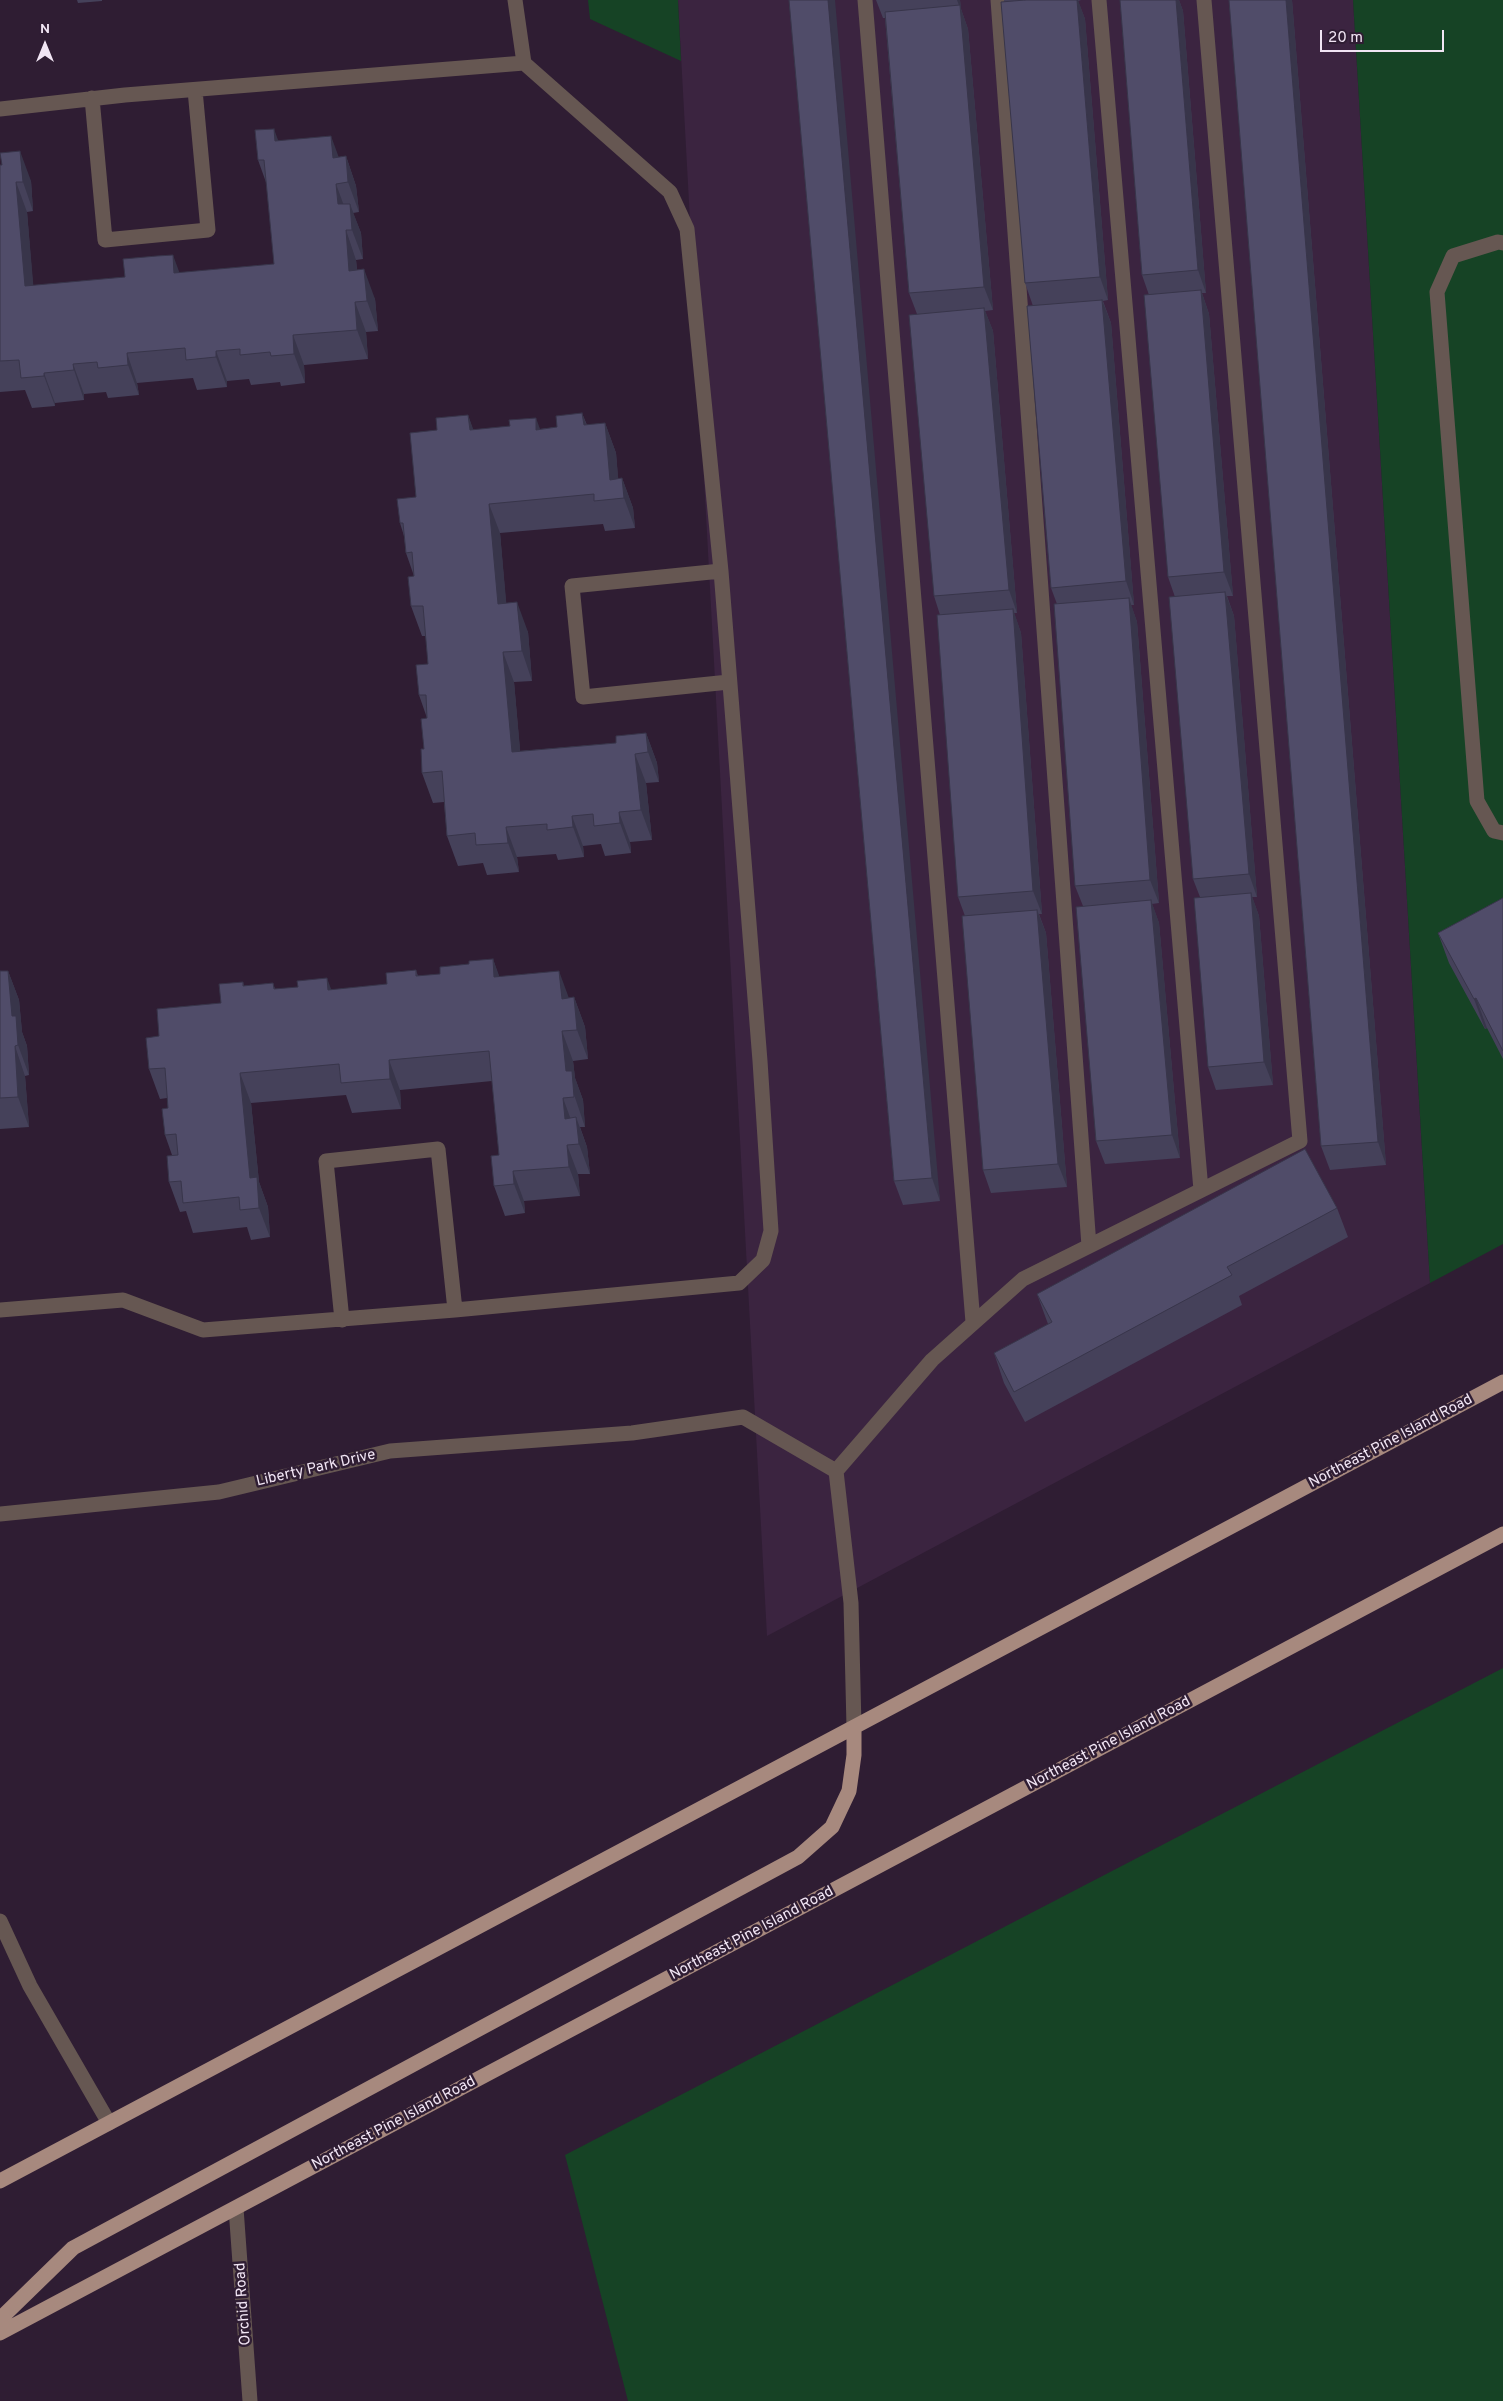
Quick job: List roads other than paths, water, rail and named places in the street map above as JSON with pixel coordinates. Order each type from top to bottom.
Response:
[{"type":"main road","name":"Northeast Pine Island Road","points":[[0,2181],[1503,1382]]},
{"type":"main road","name":"Northeast Pine Island Road","points":[[0,2333],[1503,1534]]},
{"type":"main road","points":[[0,2319],[73,2248],[798,1857],[832,1827],[849,1791],[854,1727]]},
{"type":"street","points":[[0,1310],[123,1300],[203,1330],[342,1320],[738,1283],[762,1260],[770,1231],[770,1221],[760,1061],[721,571],[688,229],[670,192],[524,63],[515,0]]},
{"type":"street","points":[[865,0],[973,1322]]},
{"type":"street","points":[[998,0],[1089,1246]]},
{"type":"street","points":[[1099,0],[1201,1190]]},
{"type":"street","points":[[854,1727],[850,1602],[836,1471],[932,1360],[1024,1278],[1300,1141],[1204,0]]},
{"type":"street","points":[[0,108],[92,98],[524,63]]},
{"type":"street","points":[[92,98],[105,240],[208,230],[195,90]]},
{"type":"street","points":[[1503,243],[1498,242],[1453,256],[1437,292],[1477,801],[1494,831],[1503,833]]},
{"type":"street","points":[[721,571],[572,586],[583,697],[729,682]]},
{"type":"street","points":[[342,1320],[326,1161],[438,1149],[455,1310]]},
{"type":"street","name":"Liberty Park Drive","points":[[0,1514],[219,1492],[390,1451],[632,1433],[744,1417],[836,1471]]},
{"type":"street","points":[[0,1921],[30,1986],[109,2123]]},
{"type":"street","name":"Orchid Road","points":[[236,2208],[250,2401]]}]
